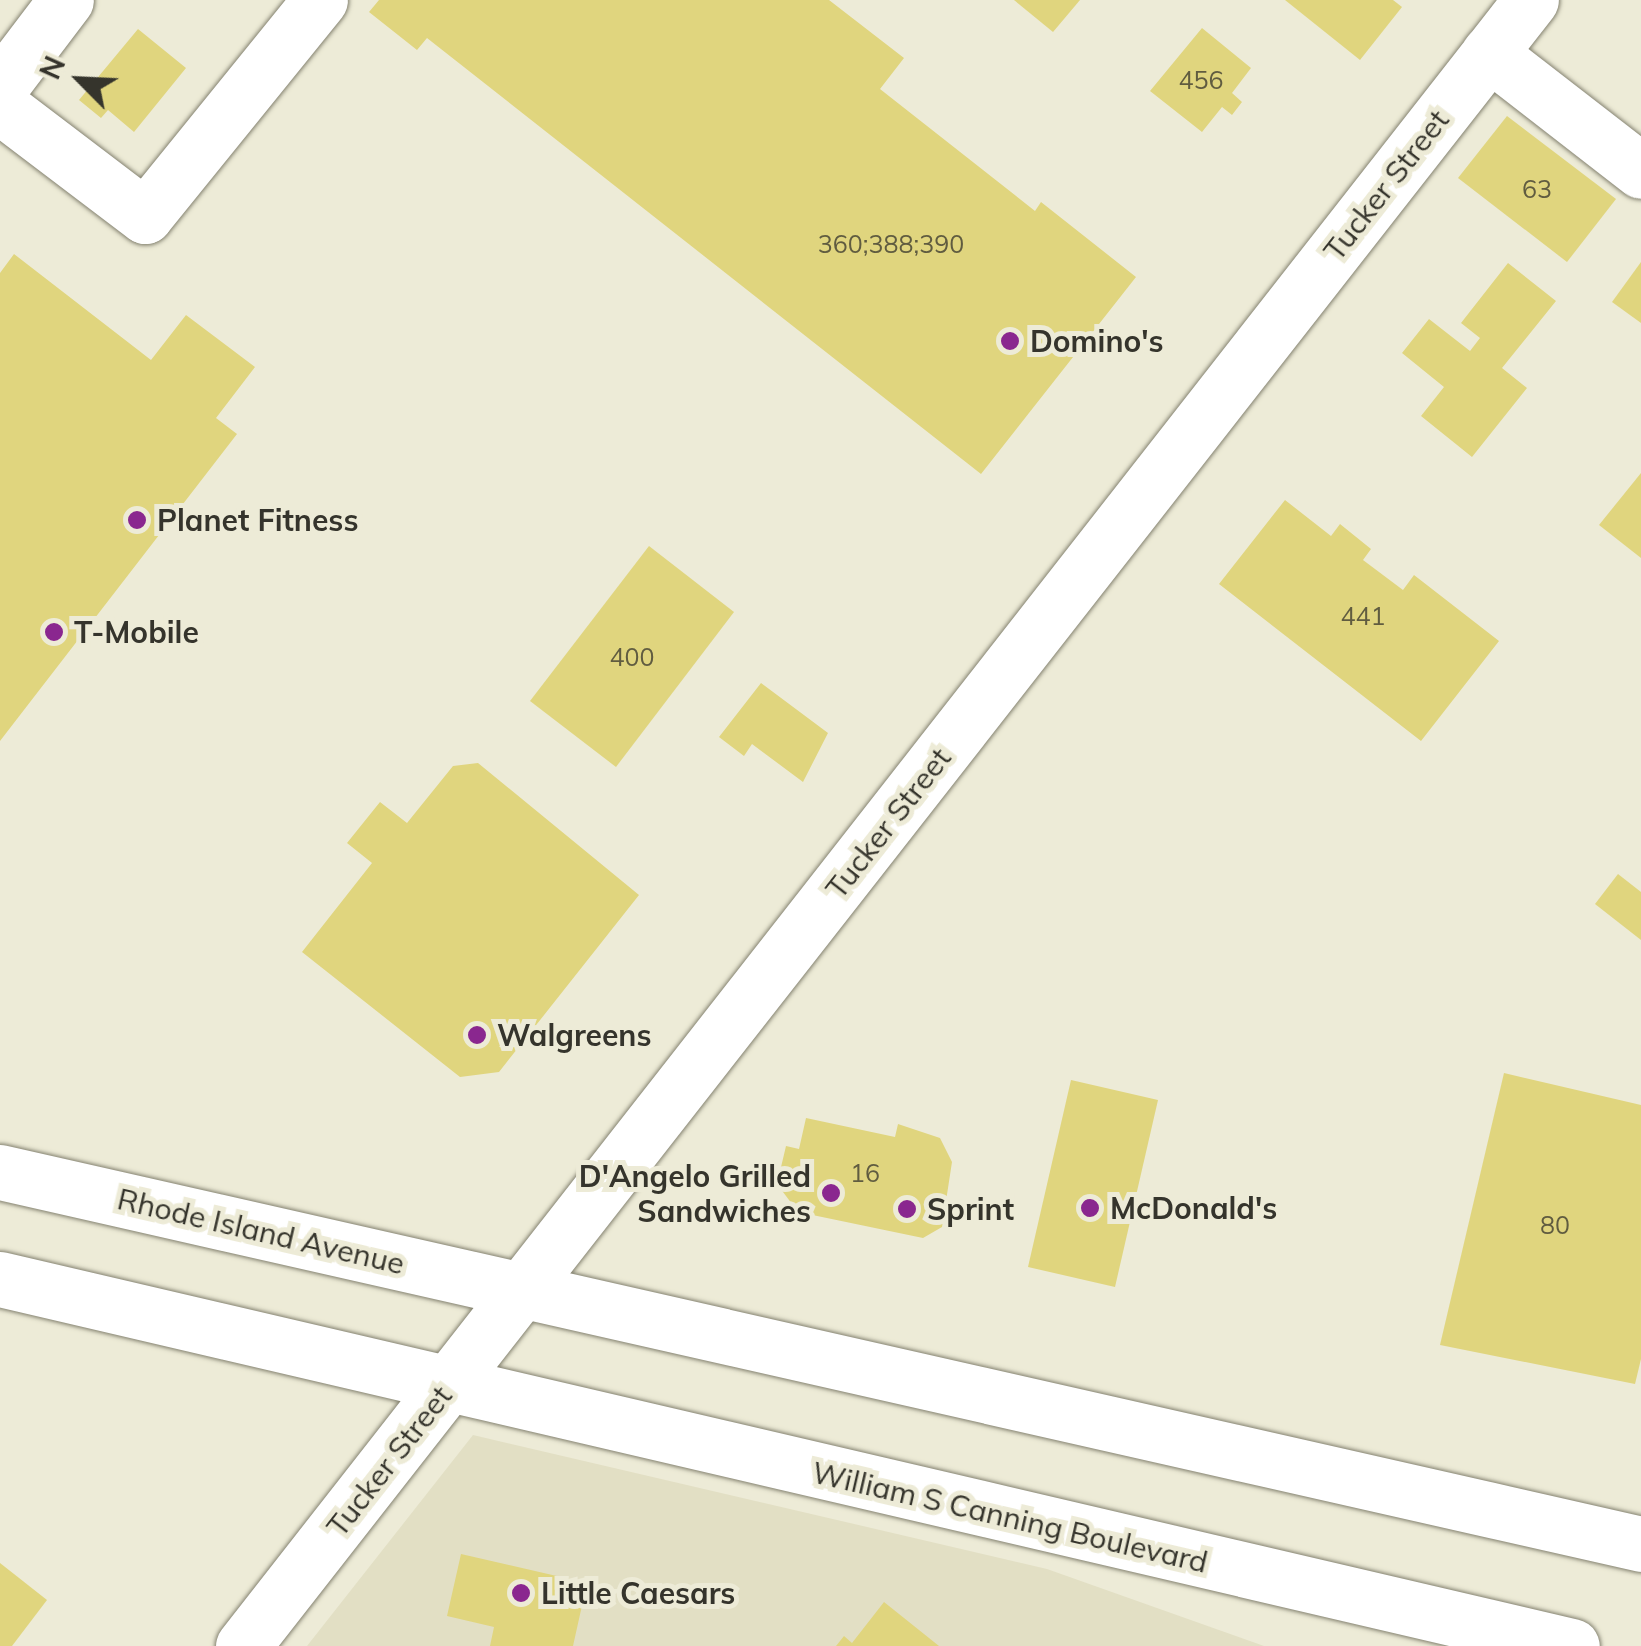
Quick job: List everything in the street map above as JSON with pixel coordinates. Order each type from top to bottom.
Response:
[{"type":"main road","points":[[0,88],[66,0]]},
{"type":"main road","points":[[0,106],[145,216],[320,0]]},
{"type":"main road","name":"Tucker Street","points":[[244,1646],[1531,0]]},
{"type":"main road","points":[[1489,54],[1641,171]]},
{"type":"main road","name":"Rhode Island Avenue","points":[[0,1172],[522,1290]]},
{"type":"main road","points":[[0,1279],[450,1383]]},
{"type":"main road","points":[[522,1290],[1641,1544]]},
{"type":"main road","name":"William S Canning Boulevard","points":[[450,1383],[1562,1645]]},
{"type":"shaded area","points":[[473,1435],[1047,1569],[1264,1646],[307,1646]]},
{"type":"building","points":[[379,0],[829,0],[904,58],[880,89],[1035,211],[1041,202],[1136,277],[981,474],[427,38],[417,50],[369,12]]},
{"type":"building","points":[[1014,0],[1080,0],[1053,32]]},
{"type":"building","points":[[1285,0],[1393,0],[1402,7],[1360,60]]},
{"type":"building","points":[[1202,28],[1251,68],[1232,93],[1242,102],[1232,115],[1222,107],[1202,132],[1150,91]]},
{"type":"building","points":[[138,29],[186,68],[134,132],[108,110],[101,118],[79,100]]},
{"type":"building","points":[[1507,116],[1616,199],[1567,262],[1458,178]]},
{"type":"building","points":[[14,254],[151,360],[186,315],[255,367],[216,418],[237,434],[0,741],[0,273]]},
{"type":"building","points":[[1641,262],[1641,323],[1612,302]]},
{"type":"building","points":[[1508,263],[1556,301],[1502,368],[1527,388],[1472,457],[1421,416],[1444,387],[1402,353],[1429,319],[1470,351],[1480,338],[1461,323]]},
{"type":"building","points":[[1641,473],[1641,558],[1599,525]]},
{"type":"building","points":[[1285,500],[1331,536],[1340,524],[1371,549],[1363,560],[1403,590],[1414,575],[1499,641],[1421,741],[1219,584]]},
{"type":"building","points":[[649,546],[734,612],[616,767],[530,701]]},
{"type":"building","points":[[761,683],[828,733],[803,782],[752,744],[744,756],[719,737]]},
{"type":"building","points":[[478,763],[639,895],[499,1072],[460,1077],[302,952],[372,863],[347,843],[380,802],[407,823],[453,766]]},
{"type":"building","points":[[1618,874],[1641,892],[1641,940],[1595,904]]},
{"type":"building","points":[[1504,1073],[1641,1105],[1641,1359],[1635,1384],[1440,1345]]},
{"type":"building","points":[[1071,1080],[1158,1100],[1115,1287],[1028,1267]]},
{"type":"building","points":[[806,1118],[895,1137],[898,1124],[940,1138],[952,1162],[942,1227],[923,1238],[798,1212],[777,1184],[786,1146],[799,1149]]},
{"type":"building","points":[[461,1554],[587,1583],[573,1646],[490,1646],[494,1627],[447,1616]]},
{"type":"building","points":[[0,1563],[47,1600],[12,1646],[0,1646]]},
{"type":"building","points":[[884,1602],[939,1646],[836,1646],[844,1636],[852,1643]]},
{"type":"place","name":"Domino's","points":[[1010,341]]},
{"type":"place","name":"Planet Fitness","points":[[137,520]]},
{"type":"place","name":"T-Mobile","points":[[54,632]]},
{"type":"place","name":"Walgreens","points":[[477,1035]]},
{"type":"place","name":"D'Angelo Grilled Sandwiches","points":[[831,1193]]},
{"type":"place","name":"McDonald's","points":[[1090,1208]]},
{"type":"place","name":"Sprint","points":[[907,1209]]},
{"type":"place","name":"Little Caesars","points":[[521,1593]]}]
